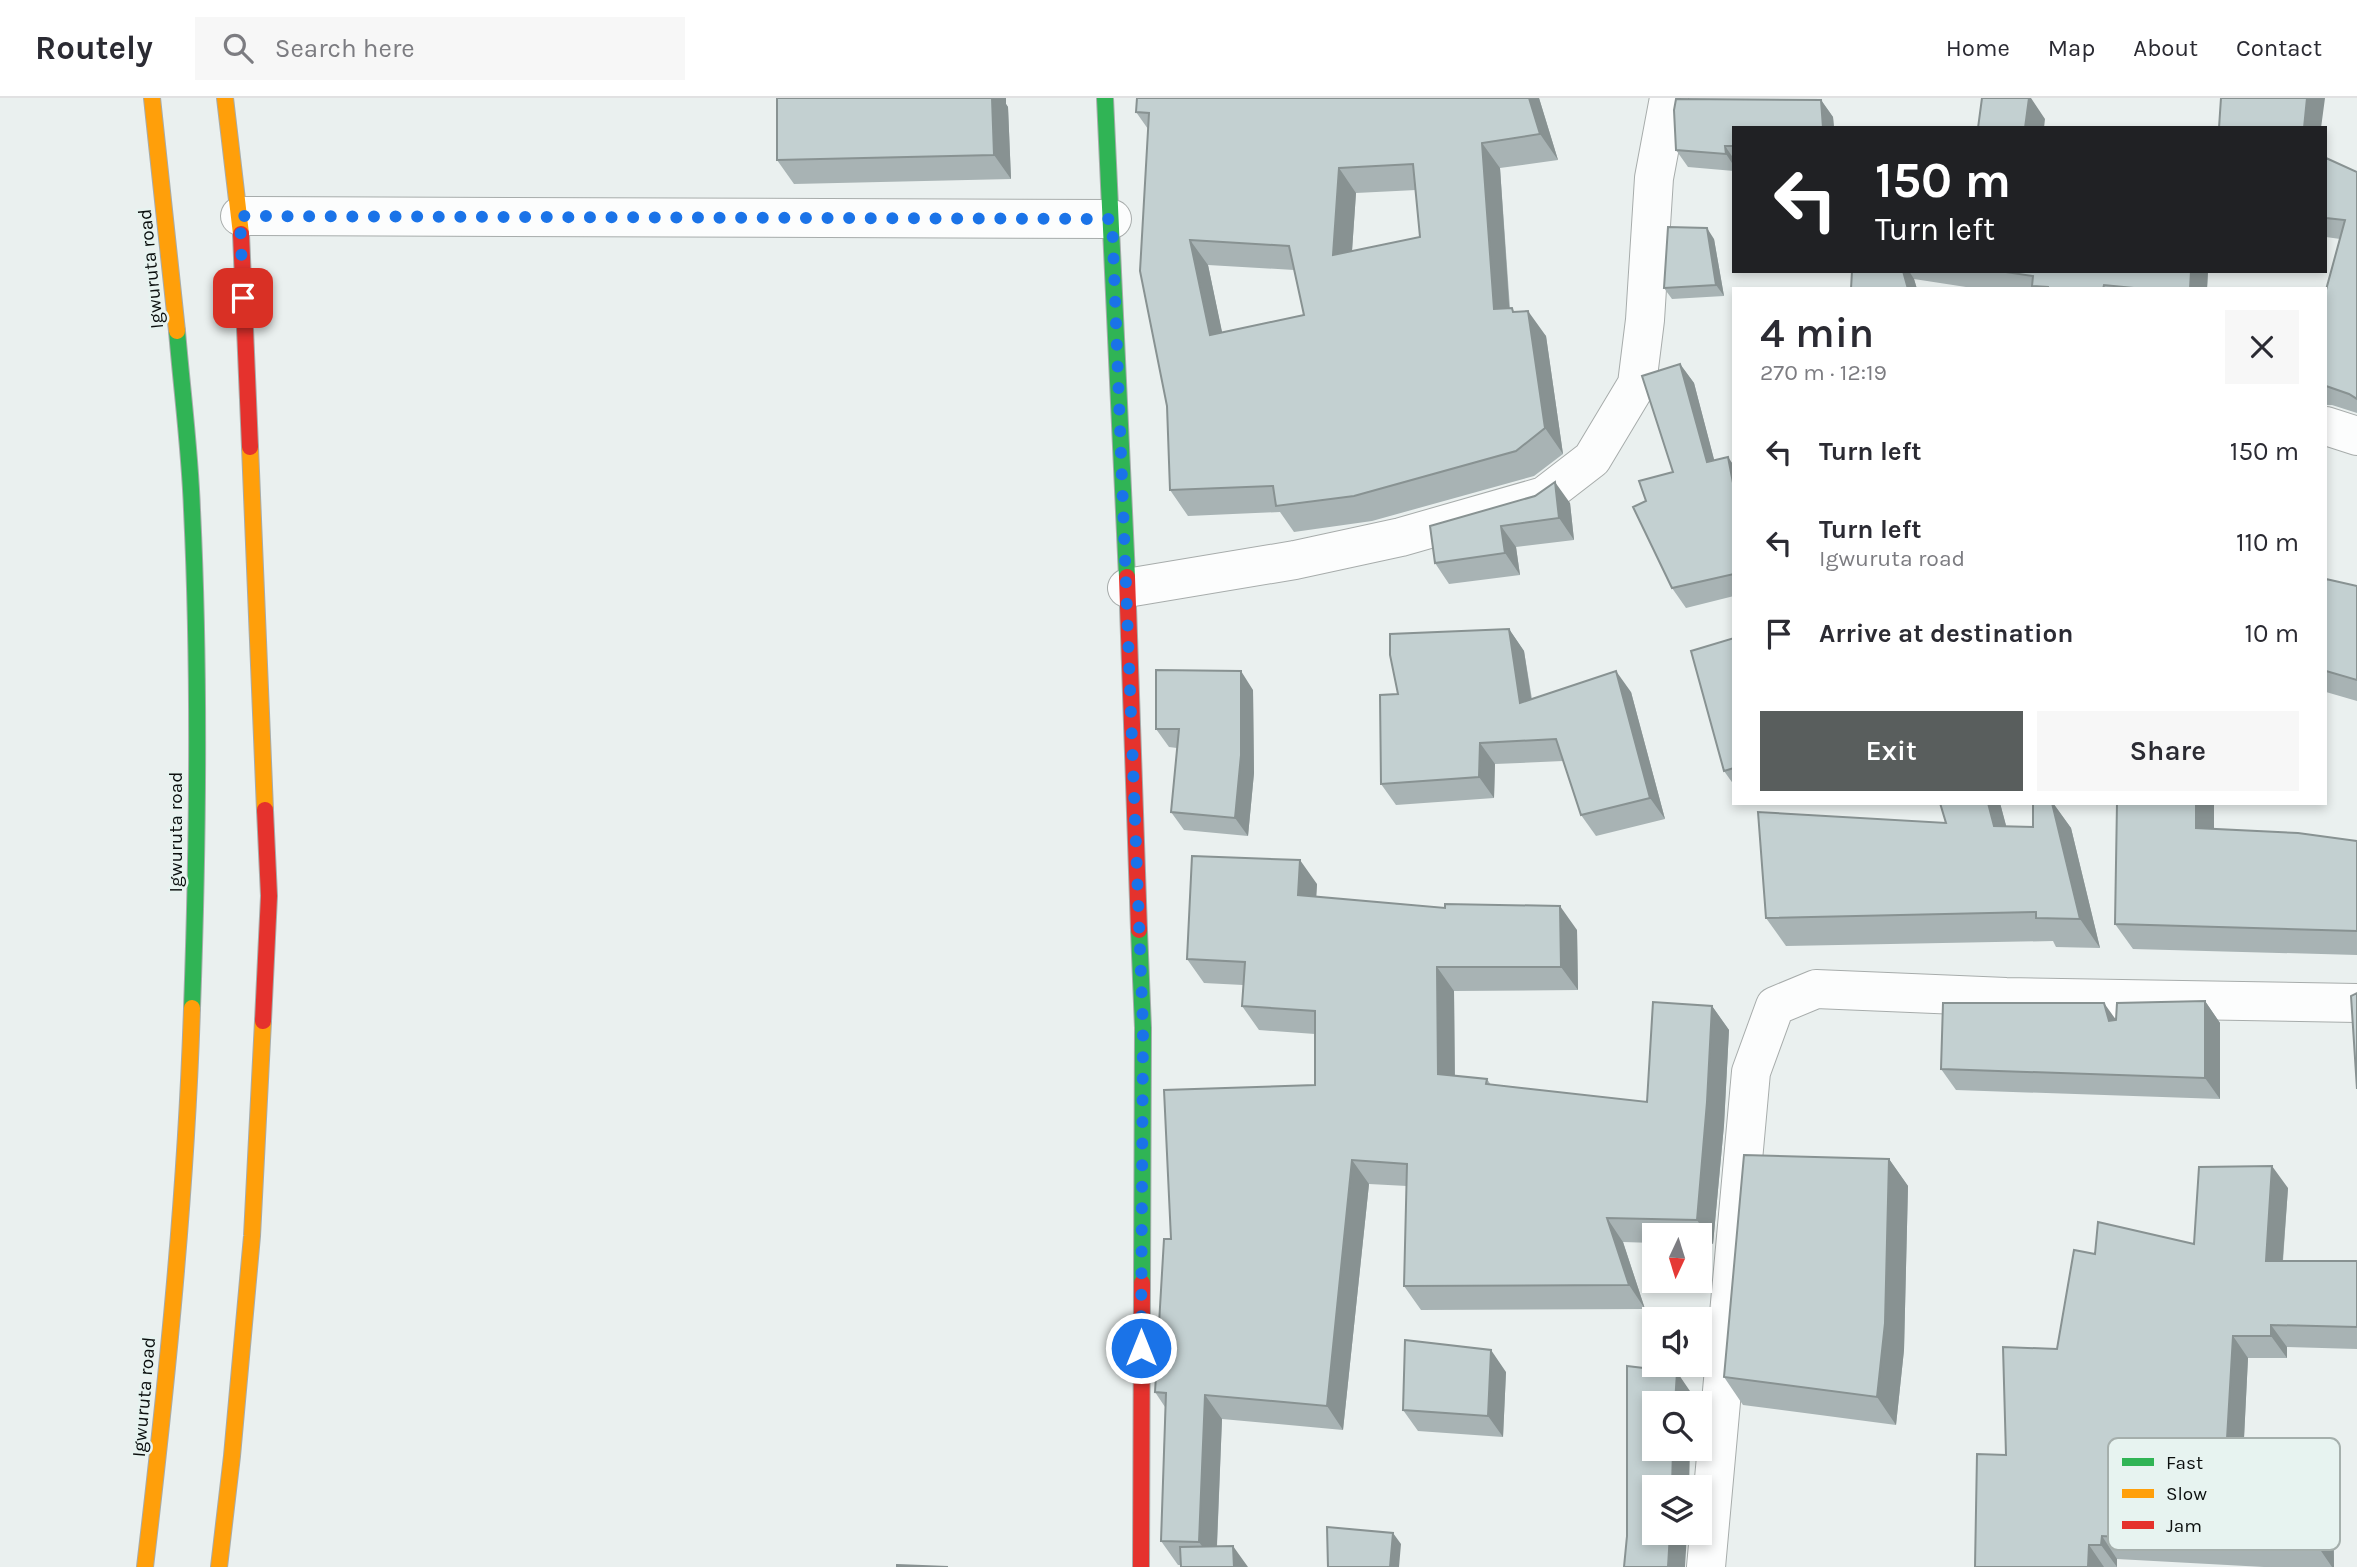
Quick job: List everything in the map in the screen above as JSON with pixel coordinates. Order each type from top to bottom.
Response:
[{"type":"main road","name":"Igwuruta road","points":[[145,1567],[158,1465],[182,1194],[198,856],[193,523],[170,247],[152,98]]},
{"type":"main road","points":[[219,1567],[252,1236],[269,895],[240,216],[225,98]]},
{"type":"main road","points":[[1105,98],[1128,588],[1143,1028],[1141,1567]]},
{"type":"street","points":[[1128,588],[1295,560],[1401,537],[1544,496],[1592,459],[1637,384],[1645,320],[1654,178],[1668,98]]},
{"type":"street","points":[[240,216],[1112,219]]},
{"type":"street","points":[[2327,426],[2357,436]]},
{"type":"street","points":[[1706,1567],[1751,1072],[1775,1006],[1816,989],[2006,998],[2357,1003]]},
{"type":"building","points":[[777,98],[992,98],[994,155],[777,160]]},
{"type":"building","points":[[1137,98],[1529,98],[1540,134],[1482,143],[1494,309],[1528,311],[1545,428],[1516,451],[1354,496],[1276,506],[1273,486],[1170,490],[1167,406],[1140,271],[1149,113],[1136,112]],"holes":[[[1413,164],[1420,237],[1333,255],[1339,168]],[[1190,240],[1289,246],[1304,315],[1210,335]]]},
{"type":"building","points":[[1982,98],[2029,98],[2025,126],[1978,126]]},
{"type":"building","points":[[2221,98],[2307,98],[2304,126],[2219,126]]},
{"type":"building","points":[[1676,99],[1821,100],[1823,126],[1732,126],[1732,146],[1725,146],[1726,154],[1676,150]]},
{"type":"building","points":[[2327,158],[2357,172],[2357,399],[2327,386],[2327,287],[2345,220],[2327,218]]},
{"type":"building","points":[[1668,227],[1707,228],[1716,285],[1664,288]]},
{"type":"building","points":[[1852,273],[1904,273],[1907,287],[1851,287]]},
{"type":"building","points":[[2013,273],[2191,273],[2190,287],[2032,286],[2033,276]]},
{"type":"building","points":[[1680,364],[1707,462],[1728,457],[1732,478],[1732,574],[1672,588],[1633,507],[1646,501],[1639,481],[1673,472],[1642,376]]},
{"type":"building","points":[[1555,482],[1559,518],[1501,526],[1505,553],[1435,563],[1430,526],[1535,496]]},
{"type":"building","points":[[2327,579],[2357,586],[2357,680],[2327,671]]},
{"type":"building","points":[[1509,629],[1520,703],[1616,671],[1650,798],[1581,815],[1556,739],[1480,743],[1479,777],[1381,784],[1380,695],[1398,694],[1390,655],[1390,634]]},
{"type":"building","points":[[1732,639],[1732,769],[1724,771],[1691,651]]},
{"type":"building","points":[[1156,670],[1241,671],[1241,755],[1235,818],[1171,812],[1179,729],[1156,729]]},
{"type":"building","points":[[1941,805],[1989,805],[1994,826],[2033,827],[2033,805],[2052,805],[2080,919],[2036,918],[2036,912],[1766,918],[1758,812],[1946,823]]},
{"type":"building","points":[[2117,805],[2196,805],[2196,828],[2298,833],[2357,841],[2357,931],[2115,924]]},
{"type":"building","points":[[1192,856],[1300,860],[1298,895],[1445,908],[1445,904],[1560,906],[1561,967],[1437,967],[1438,1074],[1487,1079],[1486,1084],[1647,1102],[1653,1002],[1712,1006],[1697,1220],[1607,1218],[1629,1285],[1404,1286],[1407,1164],[1352,1160],[1327,1406],[1205,1395],[1199,1542],[1161,1541],[1166,1393],[1155,1392],[1164,1239],[1171,1239],[1164,1090],[1315,1085],[1315,1011],[1242,1006],[1245,962],[1187,959]]},
{"type":"building","points":[[2357,993],[2357,1089],[2351,996]]},
{"type":"building","points":[[2205,1001],[2205,1078],[1941,1069],[1943,1003],[2104,1003],[2109,1021],[2116,1020],[2117,1003]]},
{"type":"building","points":[[1744,1155],[1889,1159],[1885,1323],[1877,1397],[1724,1377]]},
{"type":"building","points":[[2272,1166],[2266,1261],[2357,1261],[2357,1327],[2271,1325],[2271,1336],[2233,1336],[2227,1438],[2108,1438],[2108,1536],[2102,1536],[2101,1545],[2089,1545],[2088,1567],[1975,1567],[1977,1454],[2006,1455],[2003,1347],[2057,1349],[2074,1250],[2095,1254],[2098,1222],[2194,1244],[2199,1167]]},
{"type":"building","points":[[1405,1340],[1491,1350],[1488,1416],[1403,1410]]},
{"type":"building","points":[[1627,1366],[1642,1368],[1642,1377],[1677,1377],[1676,1391],[1642,1391],[1642,1461],[1673,1461],[1672,1475],[1642,1475],[1642,1545],[1669,1545],[1668,1567],[1624,1567],[1627,1536]]},
{"type":"building","points":[[1327,1527],[1393,1533],[1390,1567],[1328,1567]]},
{"type":"building","points":[[1233,1546],[1234,1567],[1181,1567],[1180,1547]]},
{"type":"building","points":[[897,1565],[948,1567],[897,1567]]},
{"type":"traffic: fast","points":[[1105,98],[1127,577]]},
{"type":"traffic: fast","points":[[177,331],[188,443],[195,572],[197,821],[192,1008]]},
{"type":"traffic: fast","points":[[1139,930],[1143,1028],[1142,1283]]},
{"type":"traffic: slow","points":[[152,98],[177,331]]},
{"type":"traffic: slow","points":[[225,98],[241,234]]},
{"type":"traffic: slow","points":[[250,447],[265,810]]},
{"type":"traffic: slow","points":[[145,1567],[174,1288],[192,1008]]},
{"type":"traffic: slow","points":[[219,1567],[252,1236],[263,1021]]},
{"type":"traffic: jam","points":[[241,234],[250,447]]},
{"type":"traffic: jam","points":[[1127,577],[1139,930]]},
{"type":"traffic: jam","points":[[263,1021],[269,896],[265,810]]},
{"type":"traffic: jam","points":[[1141,1567],[1142,1283]]},
{"type":"route","points":[[243,298],[240,216],[1112,219],[1143,1028],[1141,1348]]}]
